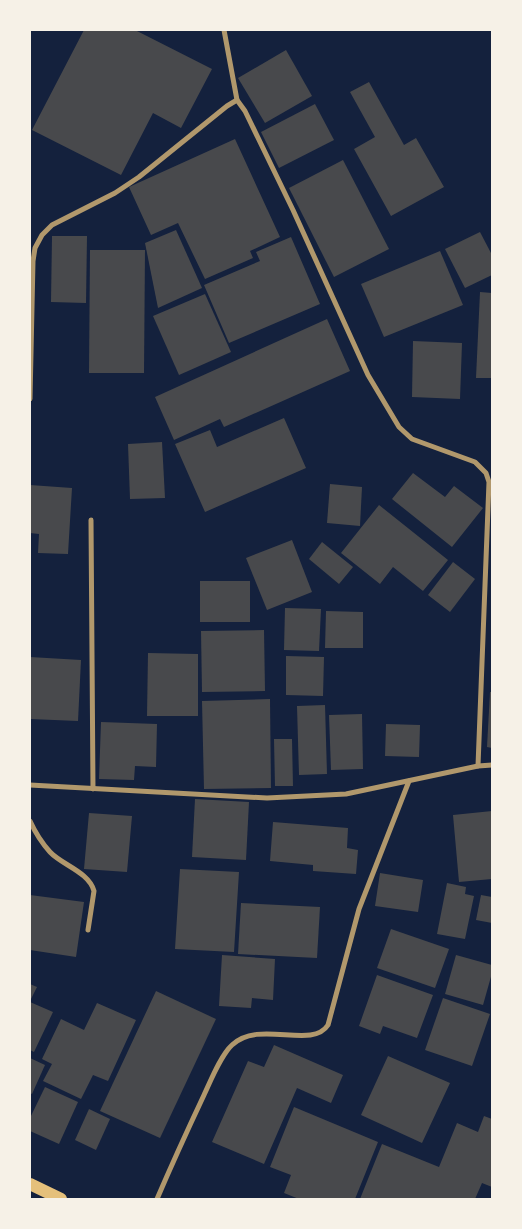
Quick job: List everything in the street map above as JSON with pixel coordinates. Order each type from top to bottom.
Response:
[{"type":"main road","points":[[30,1184],[61,1199]]},
{"type":"street","points":[[224,30],[237,100],[245,111],[293,210],[368,375],[399,427],[412,439],[475,462],[486,473],[490,482],[478,766]]},
{"type":"street","points":[[30,399],[33,261],[35,248],[42,235],[52,225],[115,193],[139,177],[226,106],[237,100]]},
{"type":"street","points":[[91,520],[93,789]]},
{"type":"street","points":[[30,786],[268,798],[346,794],[478,766],[492,766]]},
{"type":"street","points":[[157,1199],[210,1083],[225,1053],[232,1044],[247,1036],[262,1033],[310,1036],[326,1029],[359,908],[409,781]]},
{"type":"street","points":[[30,821],[36,834],[51,853],[91,884],[94,892],[88,930]]},
{"type":"building","points":[[84,30],[135,30],[212,69],[181,128],[153,113],[121,175],[32,130]]},
{"type":"building","points":[[286,50],[312,96],[265,123],[238,78]]},
{"type":"building","points":[[369,82],[404,145],[416,138],[444,187],[391,216],[354,149],[375,137],[350,92]]},
{"type":"building","points":[[315,104],[334,140],[279,168],[261,132]]},
{"type":"building","points":[[235,139],[280,237],[250,251],[253,258],[205,279],[178,223],[151,235],[129,187]]},
{"type":"building","points":[[343,160],[389,249],[334,277],[289,188]]},
{"type":"building","points":[[176,230],[202,288],[158,308],[145,243]]},
{"type":"building","points":[[480,232],[492,255],[492,275],[465,288],[445,249]]},
{"type":"building","points":[[52,236],[87,236],[86,303],[51,302]]},
{"type":"building","points":[[291,237],[320,304],[229,343],[204,285],[260,261],[256,252]]},
{"type":"building","points":[[90,250],[145,250],[144,373],[89,373]]},
{"type":"building","points":[[440,251],[463,305],[384,337],[361,284]]},
{"type":"building","points":[[480,292],[492,293],[492,378],[476,378]]},
{"type":"building","points":[[205,294],[231,352],[179,375],[153,316]]},
{"type":"building","points":[[327,319],[350,371],[224,427],[220,419],[174,440],[155,397]]},
{"type":"building","points":[[413,341],[462,343],[460,399],[412,397]]},
{"type":"building","points":[[284,418],[306,468],[205,512],[175,444],[210,430],[217,447]]},
{"type":"building","points":[[162,442],[165,498],[130,499],[128,444]]},
{"type":"building","points":[[413,473],[445,497],[454,486],[483,508],[452,547],[392,499]]},
{"type":"building","points":[[330,484],[362,487],[360,526],[327,523]]},
{"type":"building","points":[[30,485],[72,488],[68,554],[38,553],[39,534],[30,533]]},
{"type":"building","points":[[379,505],[448,560],[423,591],[393,567],[380,584],[341,553]]},
{"type":"building","points":[[292,540],[312,592],[267,610],[246,558]]},
{"type":"building","points":[[322,542],[353,567],[339,584],[309,559]]},
{"type":"building","points":[[453,562],[475,579],[450,612],[428,595]]},
{"type":"building","points":[[200,581],[250,581],[250,622],[200,622]]},
{"type":"building","points":[[285,608],[321,609],[319,651],[284,650]]},
{"type":"building","points":[[326,611],[363,612],[363,648],[325,648]]},
{"type":"building","points":[[264,630],[265,691],[202,692],[201,631]]},
{"type":"building","points":[[148,653],[198,654],[198,716],[147,716]]},
{"type":"building","points":[[286,656],[324,657],[323,696],[286,695]]},
{"type":"building","points":[[30,657],[81,660],[78,721],[30,719]]},
{"type":"building","points":[[490,692],[492,692],[492,748],[487,747]]},
{"type":"building","points":[[270,699],[271,788],[204,789],[202,701]]},
{"type":"building","points":[[325,705],[327,774],[299,775],[297,706]]},
{"type":"building","points":[[362,714],[363,769],[331,770],[329,715]]},
{"type":"building","points":[[101,722],[157,724],[156,767],[135,766],[134,780],[99,779]]},
{"type":"building","points":[[386,724],[420,725],[419,757],[385,756]]},
{"type":"building","points":[[274,739],[292,739],[293,786],[275,786]]},
{"type":"building","points":[[195,799],[249,802],[246,860],[192,857]]},
{"type":"building","points":[[492,811],[492,879],[459,882],[453,815]]},
{"type":"building","points":[[89,813],[132,816],[127,872],[84,869]]},
{"type":"building","points":[[273,822],[348,828],[347,848],[358,850],[356,874],[313,871],[313,865],[270,861]]},
{"type":"building","points":[[180,869],[239,872],[234,952],[175,949]]},
{"type":"building","points":[[380,873],[423,880],[418,912],[375,906]]},
{"type":"building","points":[[447,883],[466,887],[465,894],[474,896],[465,939],[437,934]]},
{"type":"building","points":[[30,895],[84,902],[76,957],[30,950]]},
{"type":"building","points":[[481,895],[492,897],[492,923],[476,920]]},
{"type":"building","points":[[241,903],[320,907],[317,958],[238,954]]},
{"type":"building","points":[[391,929],[449,949],[435,988],[377,968]]},
{"type":"building","points":[[222,955],[275,959],[273,1000],[252,998],[251,1008],[219,1006]]},
{"type":"building","points":[[456,955],[492,965],[492,973],[483,1005],[445,994]]},
{"type":"building","points":[[377,975],[433,995],[417,1038],[383,1026],[380,1034],[359,1026]]},
{"type":"building","points":[[30,984],[37,987],[30,1001]]},
{"type":"building","points":[[156,991],[216,1019],[160,1138],[100,1111]]},
{"type":"building","points":[[443,998],[490,1014],[472,1066],[425,1050]]},
{"type":"building","points":[[30,1002],[53,1012],[34,1052],[30,1050]]},
{"type":"building","points":[[97,1003],[136,1020],[108,1081],[93,1075],[81,1099],[43,1081],[52,1064],[42,1059],[61,1019],[84,1030]]},
{"type":"building","points":[[274,1045],[343,1075],[331,1103],[297,1088],[264,1164],[212,1142],[248,1061],[264,1067]]},
{"type":"building","points":[[388,1056],[450,1083],[422,1143],[361,1115]]},
{"type":"building","points":[[30,1058],[45,1065],[32,1094],[30,1093]]},
{"type":"building","points":[[45,1087],[78,1102],[59,1144],[30,1131],[30,1118]]},
{"type":"building","points":[[294,1107],[378,1142],[355,1199],[299,1199],[284,1193],[291,1175],[270,1167]]},
{"type":"building","points":[[89,1109],[110,1119],[96,1150],[75,1140]]},
{"type":"building","points":[[484,1116],[492,1119],[492,1187],[482,1183],[475,1199],[360,1199],[382,1144],[439,1167],[457,1123],[478,1132]]}]
